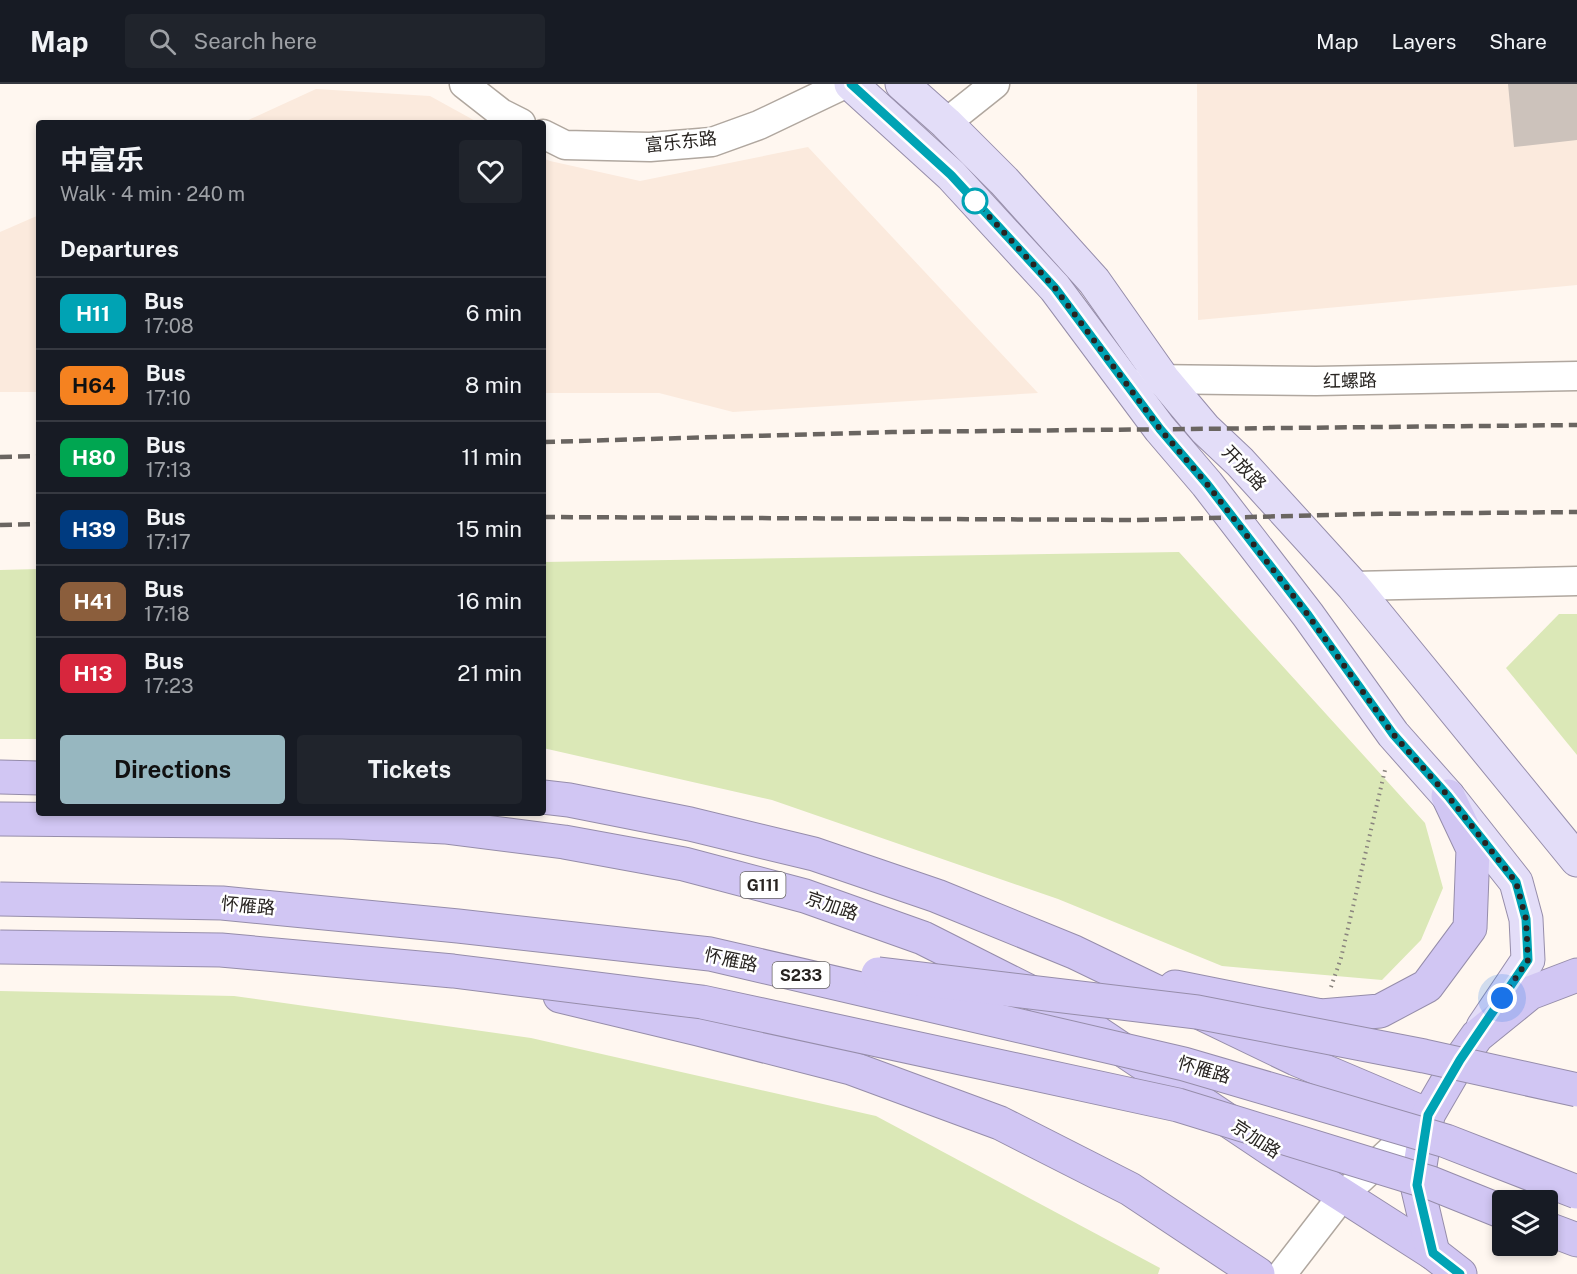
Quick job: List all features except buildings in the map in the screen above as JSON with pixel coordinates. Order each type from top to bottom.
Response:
[{"type":"highway","points":[[0,777],[36,778]]},
{"type":"highway","points":[[1129,977],[1322,1016],[1380,1011],[1427,986],[1470,928],[1473,849],[1448,796]]},
{"type":"highway","name":"G111","points":[[546,797],[690,824],[814,854],[937,896],[1074,952],[1296,1059],[1428,1115]]},
{"type":"highway","name":"京加路","points":[[0,819],[343,822],[445,827],[564,842],[684,864],[805,896],[923,938],[1056,1005],[1272,1150],[1433,1253]]},
{"type":"highway","name":"怀雁路","points":[[0,899],[222,903],[710,954],[1184,1064],[1446,1141],[1577,1192]]},
{"type":"highway","points":[[0,947],[221,950],[453,970],[702,1002],[1178,1105],[1431,1184],[1492,1208]]},
{"type":"highway","points":[[710,954],[1197,1012],[1424,1056],[1577,1090]]},
{"type":"highway","points":[[453,970],[851,1068],[1000,1123],[1130,1190],[1258,1274]]},
{"type":"highway","points":[[1433,1253],[1417,1185],[1428,1115],[1477,1036],[1530,993],[1577,975]]},
{"type":"highway","points":[[1558,1233],[1577,1240]]},
{"type":"highway","name":"G111","points":[[1433,1253],[1460,1274]]},
{"type":"main road","name":"开放路","points":[[851,84],[959,184],[1055,288],[1160,429],[1207,484],[1308,615],[1393,734],[1448,796],[1516,882],[1526,919],[1528,960],[1477,1036]]},
{"type":"main road","name":"开放路","points":[[902,84],[946,123],[1004,181],[1094,281],[1163,379],[1204,429],[1240,462],[1353,586],[1577,860]]},
{"type":"street","points":[[464,84],[501,113],[515,120]]},
{"type":"street","name":"富乐东路","points":[[546,136],[565,145],[650,147],[712,142],[759,125],[845,84]]},
{"type":"street","points":[[946,123],[996,84]]},
{"type":"street","name":"红螺路","points":[[1122,379],[1316,381],[1577,376]]},
{"type":"street","points":[[1353,586],[1577,581]]},
{"type":"street","points":[[1282,1274],[1343,1195],[1428,1115]]},
{"type":"path","points":[[1322,1016],[1341,958],[1393,734]]},
{"type":"shaded area","points":[[1197,84],[1577,84],[1577,285],[1198,320]]},
{"type":"shaded area","points":[[316,89],[430,96],[474,120],[249,120]]},
{"type":"shaded area","points":[[808,147],[1038,393],[733,412],[659,393],[546,393],[546,159],[640,181]]},
{"type":"shaded area","points":[[36,216],[36,392],[0,392],[0,232]]},
{"type":"green space","points":[[1179,552],[1425,823],[1443,888],[1421,940],[1382,980],[1222,966],[1058,899],[772,800],[546,749],[546,562]]},
{"type":"green space","points":[[36,569],[36,739],[0,739],[0,570]]},
{"type":"green space","points":[[1559,614],[1577,614],[1577,755],[1506,668]]},
{"type":"green space","points":[[0,991],[234,996],[531,1038],[876,1116],[1160,1268],[1158,1274],[0,1274]]},
{"type":"railway","points":[[546,442],[892,432],[1577,425]]},
{"type":"railway","points":[[0,457],[36,456]]},
{"type":"railway","points":[[546,517],[1135,520],[1366,514],[1577,512]]},
{"type":"railway","points":[[0,525],[36,524]]},
{"type":"bus line","name":"H11","points":[[851,84],[951,175],[1055,288],[1160,429],[1207,484],[1308,615],[1393,734],[1448,796],[1516,882],[1526,919],[1528,960],[1460,1060],[1428,1115],[1417,1185],[1433,1253],[1460,1274]]},
{"type":"route","points":[[975,201],[1055,288],[1160,429],[1207,484],[1308,615],[1393,734],[1448,796],[1516,882],[1526,919],[1528,960],[1502,998]]}]
